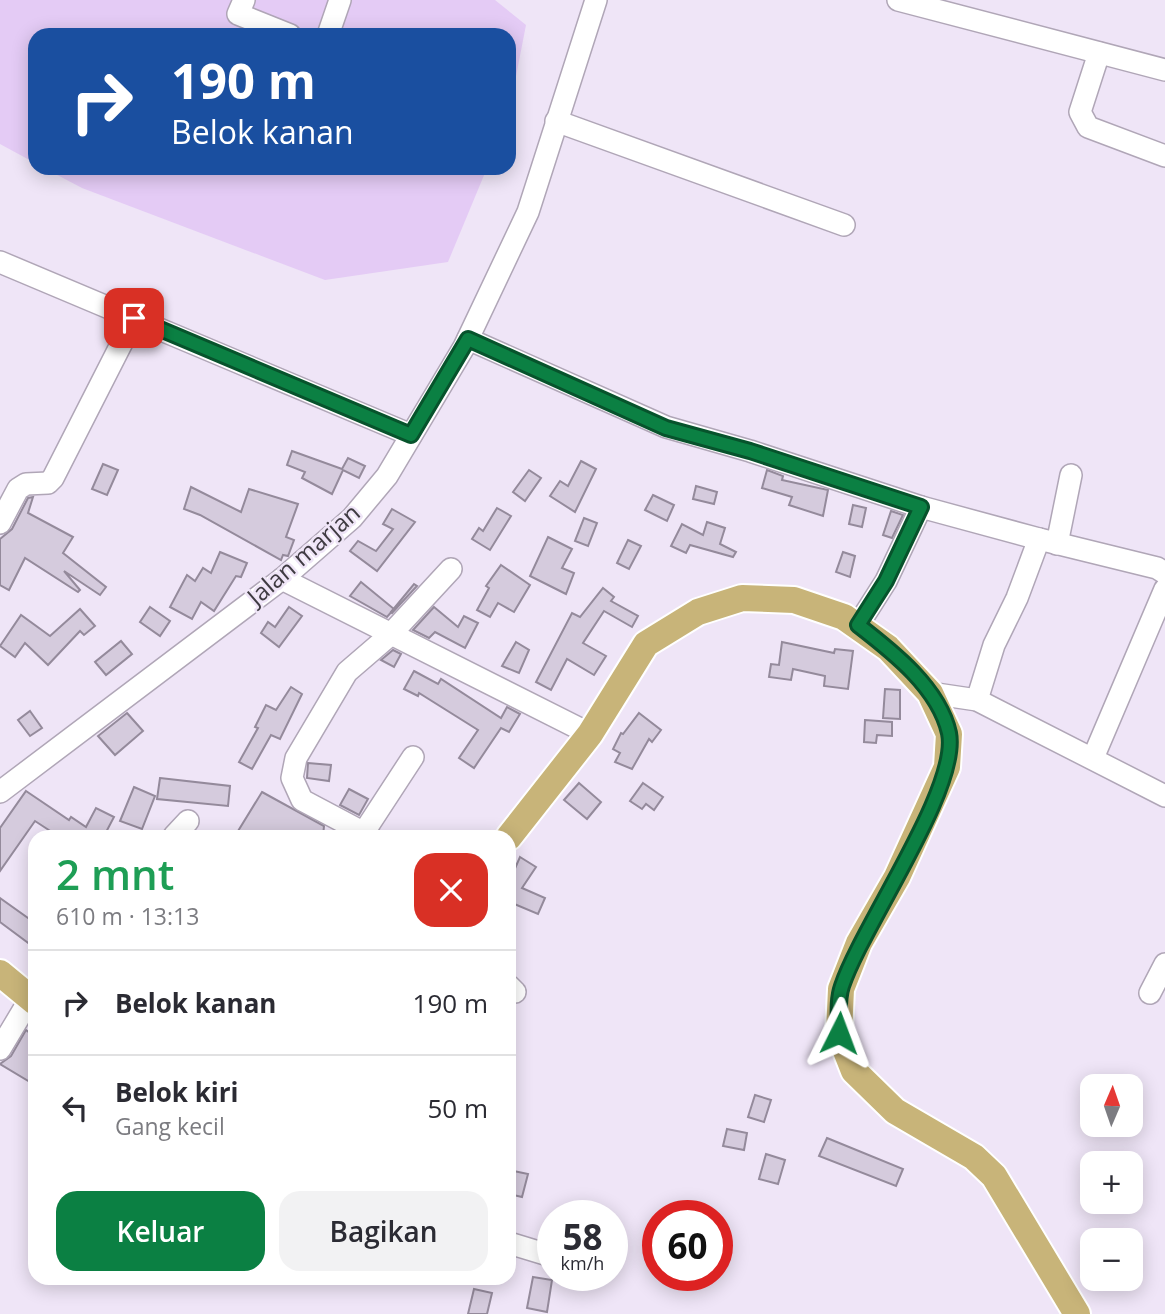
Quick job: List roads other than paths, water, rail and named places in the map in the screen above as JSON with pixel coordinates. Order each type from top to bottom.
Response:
[{"type":"main road","points":[[515,830],[590,734],[646,644],[698,612],[742,598],[794,600],[858,625],[888,648],[930,693],[949,734],[947,767],[903,864],[850,966],[841,989],[839,1033],[854,1071],[895,1111],[974,1157],[994,1176],[1077,1314]]},
{"type":"main road","points":[[0,973],[28,997]]},
{"type":"street","points":[[244,0],[239,14],[273,28]]},
{"type":"street","points":[[330,28],[340,0]]},
{"type":"street","name":"Jalan marjan","points":[[0,792],[282,579],[352,519],[387,476],[468,339],[528,212],[596,0]]},
{"type":"street","points":[[898,0],[1165,70]]},
{"type":"street","points":[[1099,52],[1080,112],[1083,120],[1088,127],[1165,156]]},
{"type":"street","points":[[556,121],[844,225]]},
{"type":"street","points":[[0,262],[411,435]]},
{"type":"street","points":[[0,523],[18,489],[26,484],[48,483],[53,478],[134,318]]},
{"type":"street","points":[[468,339],[666,428],[750,451],[921,507],[1048,542],[1157,568],[1165,573]]},
{"type":"street","points":[[977,700],[994,645],[1048,542],[1071,475]]},
{"type":"street","points":[[858,625],[886,581],[921,507]]},
{"type":"street","points":[[359,830],[302,800],[294,787],[293,768],[296,758],[347,672],[390,635],[451,569]]},
{"type":"street","points":[[282,579],[590,734]]},
{"type":"street","points":[[1093,758],[1165,589]]},
{"type":"street","points":[[930,693],[977,700],[1165,796]]},
{"type":"street","points":[[369,830],[413,757]]},
{"type":"street","points":[[1150,993],[1165,964]]},
{"type":"street","points":[[0,1049],[28,1008]]},
{"type":"street","points":[[516,1245],[537,1252]]}]
